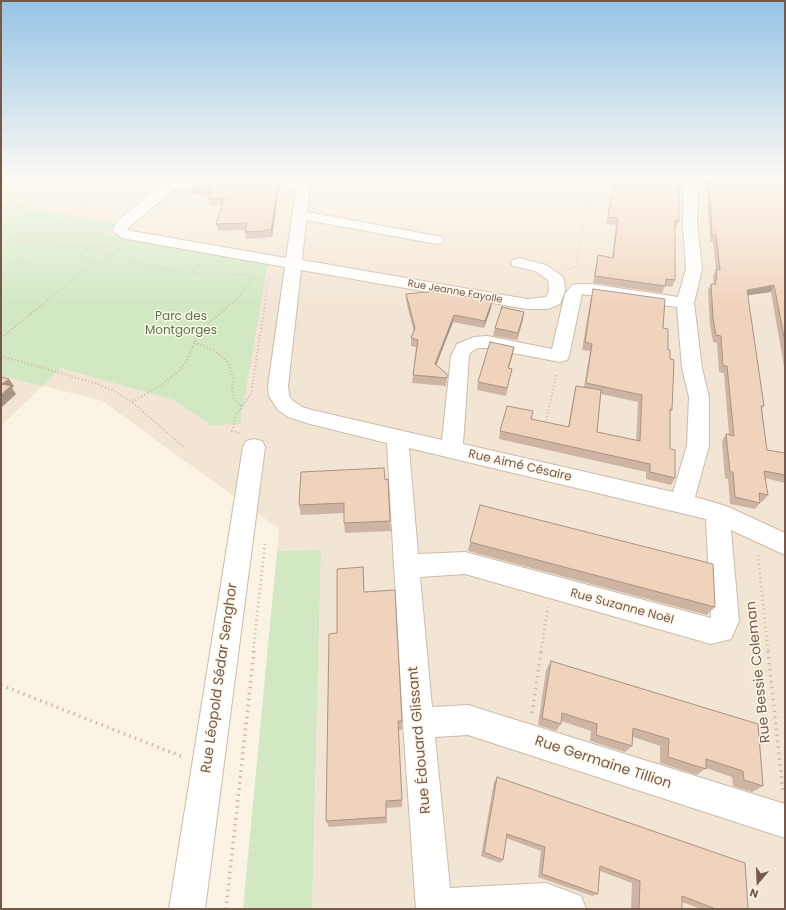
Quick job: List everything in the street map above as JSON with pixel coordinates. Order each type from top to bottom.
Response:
[{"type":"street","points":[[294,264],[299,222]]},
{"type":"street","points":[[341,222],[437,240]]},
{"type":"street","points":[[682,503],[698,446],[699,397],[692,368],[685,303],[694,268],[690,222]]},
{"type":"street","name":"Rue Jeanne Fayolle","points":[[124,223],[119,230],[127,235],[536,304],[548,304],[556,298],[557,283],[549,273]]},
{"type":"street","points":[[519,263],[540,268],[549,273]]},
{"type":"street","name":"Rue Aimé Césaire","points":[[294,264],[278,386],[279,396],[285,404],[295,412],[397,438],[682,503],[718,513],[755,532]]},
{"type":"street","points":[[452,450],[460,356],[464,348],[474,343],[487,342],[560,356],[571,300],[575,291],[578,289],[591,289],[685,303]]},
{"type":"street","name":"Rue Édouard Glissant","points":[[397,438],[418,723],[434,907],[546,900],[568,909]]},
{"type":"street","name":"Rue Léopold Sédar Senghor","points":[[186,909],[247,490],[250,442]]},
{"type":"street","name":"Rue Suzanne Noël","points":[[407,566],[465,563],[711,631],[721,630],[725,621],[718,513]]},
{"type":"street","points":[[755,532],[785,544]]},
{"type":"street","name":"Rue Germaine Tillion","points":[[418,723],[468,720],[528,739],[784,808]]},
{"type":"path","points":[[39,243],[50,230],[59,222]]},
{"type":"path","points":[[549,273],[575,268],[584,222]]},
{"type":"path","points":[[1,239],[88,248],[128,261],[169,270],[192,273],[258,275],[237,299],[203,330],[194,342],[187,360],[180,370],[160,386],[132,402]]},
{"type":"path","points":[[93,263],[85,262],[79,257],[88,248],[112,245],[123,246]]},
{"type":"path","points":[[1,338],[93,263],[113,255]]},
{"type":"path","points":[[250,442],[232,431],[236,415],[251,394],[272,260]]},
{"type":"path","points":[[1,265],[33,261]]},
{"type":"path","points":[[194,342],[215,351],[228,362],[233,378],[232,394],[234,400],[242,406]]},
{"type":"path","points":[[1,356],[95,383],[112,390],[132,402],[184,447]]},
{"type":"path","points":[[545,426],[560,356]]},
{"type":"path","name":"Rue Bessie Coleman","points":[[755,532],[784,808]]},
{"type":"path","points":[[226,909],[266,538]]},
{"type":"path","points":[[528,739],[551,587]]},
{"type":"path","points":[[1,685],[207,766]]},
{"type":"shaded area","points":[[1,222],[785,222],[785,909],[312,909],[321,550],[277,551],[279,529],[101,400],[42,386],[1,426]]},
{"type":"green space","name":"Parc des Montgorges","points":[[1,222],[106,222],[115,224],[104,234],[268,262],[240,424],[211,425],[174,400],[61,368],[1,426],[42,386],[1,376]]},
{"type":"green space","points":[[321,550],[312,909],[243,909],[277,551]]},
{"type":"building","points":[[216,222],[272,222],[271,230],[245,232],[247,223],[216,224]]},
{"type":"building","points":[[617,222],[675,222],[675,280],[666,279],[665,286],[595,276],[598,255],[613,258]]},
{"type":"building","points":[[711,222],[785,222],[785,342],[774,285],[747,290],[764,406],[761,406],[767,450],[785,453],[785,475],[764,471],[768,495],[759,493],[760,503],[735,497],[733,472],[730,472],[726,434],[734,436],[727,366],[723,366],[721,336],[716,335],[713,318],[711,284],[716,284],[716,269],[720,270],[716,235],[712,235]]},
{"type":"building","points":[[593,289],[665,299],[663,328],[668,329],[668,350],[670,350],[670,359],[674,360],[672,410],[670,409],[670,449],[675,450],[675,478],[650,472],[650,464],[500,431],[507,406],[533,411],[531,419],[569,427],[576,386],[601,390],[597,432],[640,441],[642,395],[586,383],[592,344],[585,342]]},
{"type":"building","points":[[438,291],[492,301],[485,321],[454,315],[435,364],[447,374],[447,378],[413,375],[418,340],[411,338],[415,328],[406,294]]},
{"type":"building","points":[[502,307],[524,312],[518,333],[495,328]]},
{"type":"building","points":[[490,342],[514,347],[508,368],[512,369],[507,388],[478,382]]},
{"type":"building","points":[[1,377],[9,379],[2,384],[11,386],[1,395]]},
{"type":"building","points":[[384,468],[385,480],[388,479],[390,521],[344,523],[344,503],[299,505],[301,472]]},
{"type":"building","points":[[480,505],[713,564],[715,607],[470,542]]},
{"type":"building","points":[[363,567],[364,592],[395,590],[402,721],[398,721],[402,800],[386,801],[386,817],[326,821],[329,634],[337,633],[337,569]]},
{"type":"building","points":[[551,661],[758,724],[763,786],[744,780],[743,771],[706,759],[706,769],[668,757],[669,739],[633,728],[632,746],[596,735],[597,724],[562,713],[561,724],[542,718]]},
{"type":"building","points":[[497,777],[745,863],[748,909],[716,909],[682,896],[682,909],[639,909],[640,881],[600,866],[598,894],[542,874],[545,847],[507,834],[503,860],[484,852]]}]
